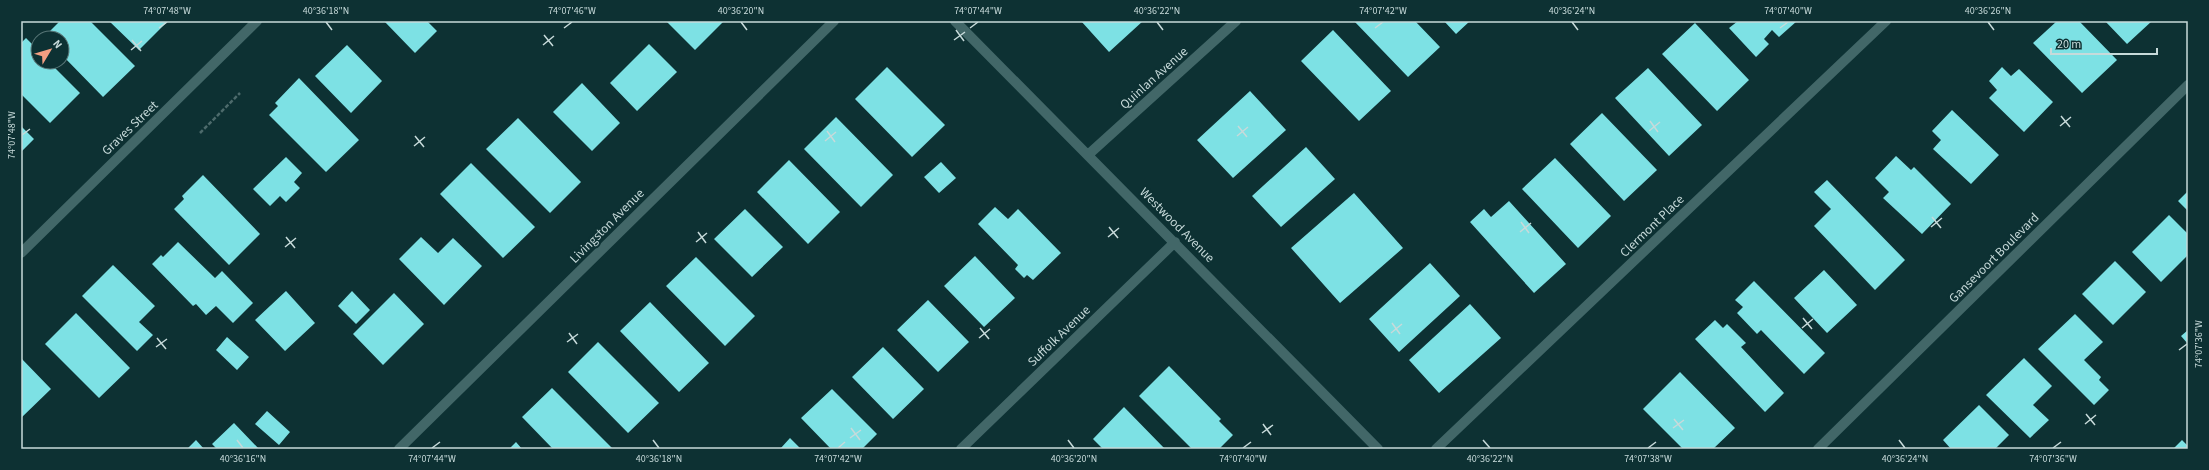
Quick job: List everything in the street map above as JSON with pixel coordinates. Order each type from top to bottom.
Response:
[{"type":"street","name":"Graves Street","points":[[21,253],[257,21]]},
{"type":"street","name":"Livingston Avenue","points":[[399,449],[834,21]]},
{"type":"street","name":"Westwood Avenue","points":[[955,21],[1089,154],[1378,449]]},
{"type":"street","name":"Quinlan Avenue","points":[[1089,154],[1236,21]]},
{"type":"street","name":"Clermont Place","points":[[1436,449],[1886,21]]},
{"type":"street","name":"Gansevoort Boulevard","points":[[1818,449],[2188,85]]},
{"type":"street","name":"Suffolk Avenue","points":[[961,449],[1175,242]]},
{"type":"path","points":[[200,133],[240,93]]},
{"type":"building","points":[[60,21],[90,21],[135,66],[103,97],[70,63],[70,30],[51,30]]},
{"type":"building","points":[[109,21],[168,21],[139,50]]},
{"type":"building","points":[[384,21],[427,21],[437,31],[415,53]]},
{"type":"building","points":[[666,21],[724,21],[695,50]]},
{"type":"building","points":[[1081,21],[1143,21],[1109,52]]},
{"type":"building","points":[[1354,21],[1415,21],[1440,47],[1408,77]]},
{"type":"building","points":[[1444,21],[1470,21],[1456,34]]},
{"type":"building","points":[[1738,21],[1797,21],[1779,37],[1772,30],[1764,39],[1769,44],[1756,57],[1729,28]]},
{"type":"building","points":[[2057,21],[2079,21],[2117,60],[2082,93],[2033,43]]},
{"type":"building","points":[[2105,21],[2152,21],[2127,44]]},
{"type":"building","points":[[1695,23],[1749,80],[1717,111],[1662,54]]},
{"type":"building","points":[[1333,30],[1391,91],[1359,121],[1301,61]]},
{"type":"building","points":[[26,38],[30,42],[30,70],[57,70],[80,93],[50,123],[21,94],[21,43]]},
{"type":"building","points":[[649,44],[677,72],[637,111],[610,83]]},
{"type":"building","points":[[347,45],[382,81],[351,113],[315,76]]},
{"type":"building","points":[[887,67],[945,125],[912,157],[855,99]]},
{"type":"building","points":[[2002,67],[2011,76],[2019,69],[2053,102],[2024,132],[1989,98],[1997,90],[1989,81]]},
{"type":"building","points":[[1648,68],[1702,125],[1669,156],[1615,98]]},
{"type":"building","points":[[299,78],[359,140],[326,172],[269,115],[278,106],[275,103]]},
{"type":"building","points":[[582,83],[620,123],[592,151],[553,112]]},
{"type":"building","points":[[1250,91],[1286,130],[1233,178],[1197,140]]},
{"type":"building","points":[[1952,110],[1999,155],[1971,184],[1933,149],[1941,140],[1932,131]]},
{"type":"building","points":[[1602,113],[1657,170],[1624,201],[1570,144]]},
{"type":"building","points":[[836,117],[893,175],[861,207],[804,149]]},
{"type":"building","points":[[518,118],[581,182],[550,213],[486,149]]},
{"type":"building","points":[[21,126],[34,139],[21,152]]},
{"type":"building","points":[[1306,147],[1335,179],[1281,227],[1252,196]]},
{"type":"building","points":[[1896,156],[1911,170],[1914,167],[1951,204],[1922,234],[1883,198],[1889,192],[1875,178]]},
{"type":"building","points":[[286,157],[302,173],[294,182],[300,188],[286,202],[280,196],[270,206],[253,189]]},
{"type":"building","points":[[1555,158],[1611,216],[1578,248],[1522,189]]},
{"type":"building","points":[[789,160],[840,212],[808,244],[757,192]]},
{"type":"building","points":[[941,162],[956,178],[939,193],[924,177]]},
{"type":"building","points":[[471,163],[535,227],[503,258],[440,194]]},
{"type":"building","points":[[203,175],[260,234],[229,265],[174,209],[184,199],[182,196]]},
{"type":"building","points":[[1827,180],[1905,260],[1875,290],[1814,226],[1831,209],[1814,192]]},
{"type":"building","points":[[2188,191],[2188,211],[2178,201]]},
{"type":"building","points":[[1354,193],[1403,248],[1340,303],[1291,248]]},
{"type":"building","points":[[1509,201],[1566,264],[1534,293],[1470,222],[1484,209],[1491,217]]},
{"type":"building","points":[[995,207],[1008,219],[1018,209],[1061,253],[1033,280],[1027,275],[1024,278],[1015,269],[1018,265],[978,224]]},
{"type":"building","points":[[745,209],[783,247],[752,277],[714,239]]},
{"type":"building","points":[[2169,215],[2188,234],[2188,255],[2161,282],[2132,252]]},
{"type":"building","points":[[421,237],[438,253],[453,238],[482,266],[444,305],[399,259]]},
{"type":"building","points":[[178,242],[215,278],[222,271],[253,303],[233,323],[216,306],[206,315],[196,304],[193,306],[152,264],[161,255],[163,257]]},
{"type":"building","points":[[975,256],[1015,298],[984,327],[944,286]]},
{"type":"building","points":[[696,257],[755,316],[725,346],[666,286]]},
{"type":"building","points":[[2115,261],[2146,292],[2113,325],[2082,294]]},
{"type":"building","points":[[1430,263],[1460,296],[1399,352],[1369,319]]},
{"type":"building","points":[[113,265],[155,306],[139,322],[153,335],[137,351],[82,296]]},
{"type":"building","points":[[1824,270],[1857,305],[1827,333],[1794,298]]},
{"type":"building","points":[[1754,281],[1825,353],[1804,374],[1761,330],[1757,334],[1737,313],[1743,307],[1735,300]]},
{"type":"building","points":[[286,291],[315,323],[285,351],[255,320]]},
{"type":"building","points":[[352,291],[370,310],[356,324],[338,306]]},
{"type":"building","points":[[394,293],[424,324],[383,365],[353,334]]},
{"type":"building","points":[[928,300],[969,342],[938,372],[897,330]]},
{"type":"building","points":[[650,302],[709,363],[679,392],[620,331]]},
{"type":"building","points":[[1470,304],[1501,338],[1439,393],[1409,360]]},
{"type":"building","points":[[76,313],[130,368],[99,398],[45,344]]},
{"type":"building","points":[[2075,314],[2103,342],[2084,360],[2101,377],[2099,380],[2109,390],[2094,405],[2038,349]]},
{"type":"building","points":[[1715,320],[1723,328],[1727,324],[1746,343],[1741,347],[1784,393],[1765,412],[1695,339]]},
{"type":"building","points":[[2188,330],[2188,344],[2181,336]]},
{"type":"building","points":[[227,337],[249,357],[237,370],[216,350]]},
{"type":"building","points":[[598,342],[659,403],[628,433],[568,372]]},
{"type":"building","points":[[883,347],[924,389],[893,419],[852,377]]},
{"type":"building","points":[[21,358],[51,389],[21,418]]},
{"type":"building","points":[[2024,358],[2052,386],[2033,405],[2049,420],[2030,438],[1986,395]]},
{"type":"building","points":[[1169,366],[1221,419],[1219,421],[1233,435],[1219,449],[1192,449],[1139,396]]},
{"type":"building","points":[[1680,372],[1735,428],[1713,449],[1683,449],[1643,409]]},
{"type":"building","points":[[552,388],[613,449],[553,449],[522,417]]},
{"type":"building","points":[[832,389],[877,434],[862,449],[831,449],[801,418]]},
{"type":"building","points":[[1979,405],[2009,435],[1995,449],[1951,449],[1943,440]]},
{"type":"building","points":[[1124,407],[1165,449],[1103,449],[1093,439]]},
{"type":"building","points":[[267,411],[290,432],[279,445],[255,424]]},
{"type":"building","points":[[234,423],[259,449],[217,449],[212,444]]},
{"type":"building","points":[[790,438],[801,449],[780,449]]},
{"type":"building","points":[[196,440],[204,449],[187,449]]},
{"type":"building","points":[[2182,440],[2188,446],[2188,449],[2173,449]]},
{"type":"building","points":[[516,442],[522,449],[509,449]]}]
